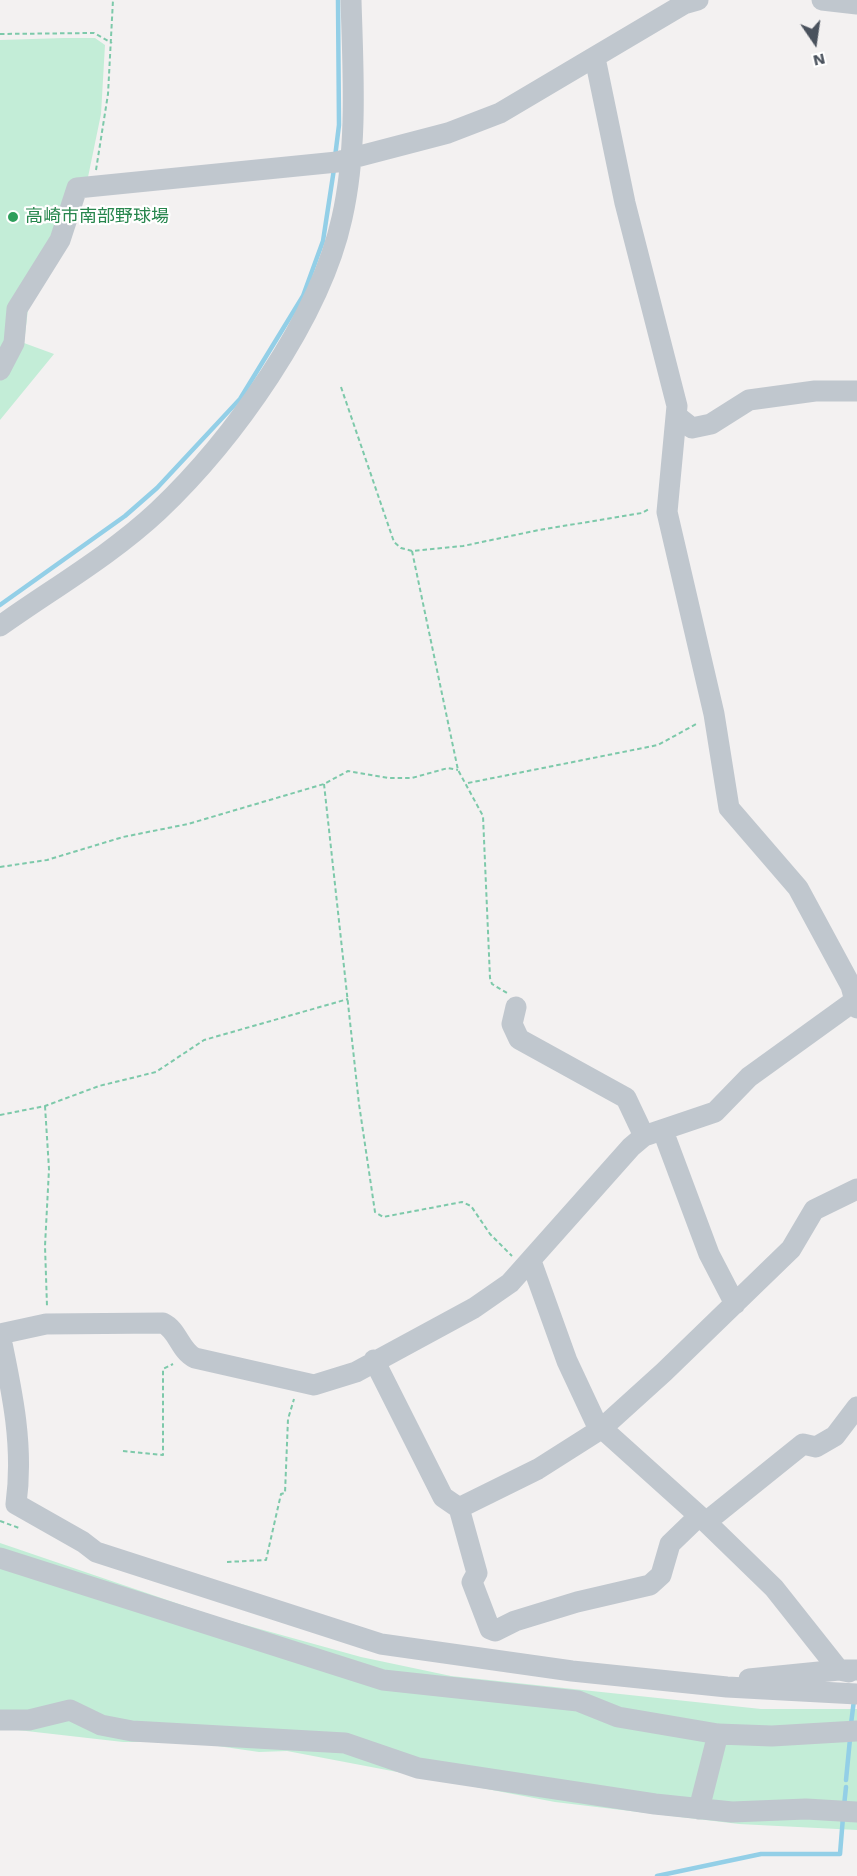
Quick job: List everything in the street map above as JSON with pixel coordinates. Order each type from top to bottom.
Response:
[{"type":"street","points":[[0,626],[131,534],[158,511],[235,427],[315,298],[342,218],[350,160],[353,83],[351,0]]},
{"type":"street","points":[[0,370],[14,343],[17,309],[60,240],[77,188],[350,160],[477,124],[595,58],[684,4],[698,0]]},
{"type":"street","points":[[822,0],[857,4]]},
{"type":"street","points":[[595,58],[625,203],[678,417],[667,499],[669,526],[714,714],[729,808],[798,888],[832,949],[856,1002],[749,1077],[715,1112],[654,1133],[631,1147],[510,1283],[481,1304],[374,1360],[356,1372],[314,1385],[195,1358],[187,1353],[172,1329],[163,1323],[46,1324],[0,1334],[19,1444],[16,1504],[83,1542],[96,1552],[381,1644],[538,1667],[727,1687],[857,1694]]},
{"type":"street","points":[[678,417],[692,428],[711,424],[749,400],[815,392],[857,391]]},
{"type":"street","points":[[516,1006],[512,1024],[515,1035],[626,1098],[654,1133],[735,1304]]},
{"type":"street","points":[[459,1508],[538,1468],[601,1429],[791,1249],[814,1210],[857,1189]]},
{"type":"street","points":[[528,1265],[582,1398],[601,1429],[703,1519],[774,1588],[851,1671]]},
{"type":"street","points":[[374,1360],[443,1497],[459,1508],[477,1573],[472,1582],[490,1629],[495,1631],[515,1621],[577,1602],[650,1585],[661,1575],[670,1544],[803,1444],[816,1447],[835,1436],[857,1407]]},
{"type":"street","points":[[0,1558],[356,1673],[411,1684],[578,1701],[618,1717],[718,1734],[772,1736],[857,1731]]},
{"type":"street","points":[[727,1687],[739,1681],[760,1677],[851,1671]]},
{"type":"street","points":[[0,1720],[29,1720],[70,1710],[101,1725],[132,1731],[345,1743],[418,1768],[655,1804],[732,1812],[806,1809],[857,1812]]},
{"type":"street","points":[[699,1809],[718,1734]]},
{"type":"path","points":[[93,187],[108,94],[113,0]]},
{"type":"path","points":[[0,34],[94,33],[112,43]]},
{"type":"path","points":[[341,387],[394,542],[401,548],[412,551],[463,546],[539,530],[642,513],[667,499]]},
{"type":"path","points":[[412,551],[458,770],[483,816],[490,978],[492,984],[514,996],[516,1006]]},
{"type":"path","points":[[467,783],[658,745],[714,714]]},
{"type":"path","points":[[0,867],[47,860],[123,837],[188,824],[324,784],[348,771],[388,778],[412,778],[448,768],[458,770]]},
{"type":"path","points":[[324,784],[359,1104],[375,1212],[383,1216],[462,1202],[471,1206],[490,1234],[528,1265]]},
{"type":"path","points":[[0,1115],[45,1106],[99,1086],[156,1072],[204,1040],[348,999]]},
{"type":"path","points":[[45,1106],[49,1169],[45,1246],[46,1324]]},
{"type":"path","points":[[123,1452],[163,1455],[162,1369],[187,1353]]},
{"type":"path","points":[[226,1562],[266,1560],[281,1494],[285,1493],[288,1419],[299,1382]]},
{"type":"green space","points":[[95,38],[105,45],[101,114],[87,182],[28,309],[24,343],[54,354],[0,420],[0,40]]},
{"type":"green space","points":[[0,1543],[220,1618],[361,1657],[451,1676],[761,1709],[857,1709],[857,1830],[739,1824],[555,1802],[287,1751],[259,1752],[190,1742],[123,1742],[0,1728]]},
{"type":"waterway","points":[[335,157],[339,125],[338,0]]},
{"type":"waterway","points":[[0,605],[125,516],[157,488],[240,399],[303,296],[323,241],[334,169]]},
{"type":"waterway","points":[[851,1724],[854,1700]]},
{"type":"waterway","points":[[846,1780],[850,1739]]},
{"type":"waterway","points":[[844,1806],[846,1787]]},
{"type":"waterway","points":[[657,1876],[761,1854],[840,1854],[843,1817]]},
{"type":"place","name":"高崎市南部野球場","points":[[13,217]]}]
